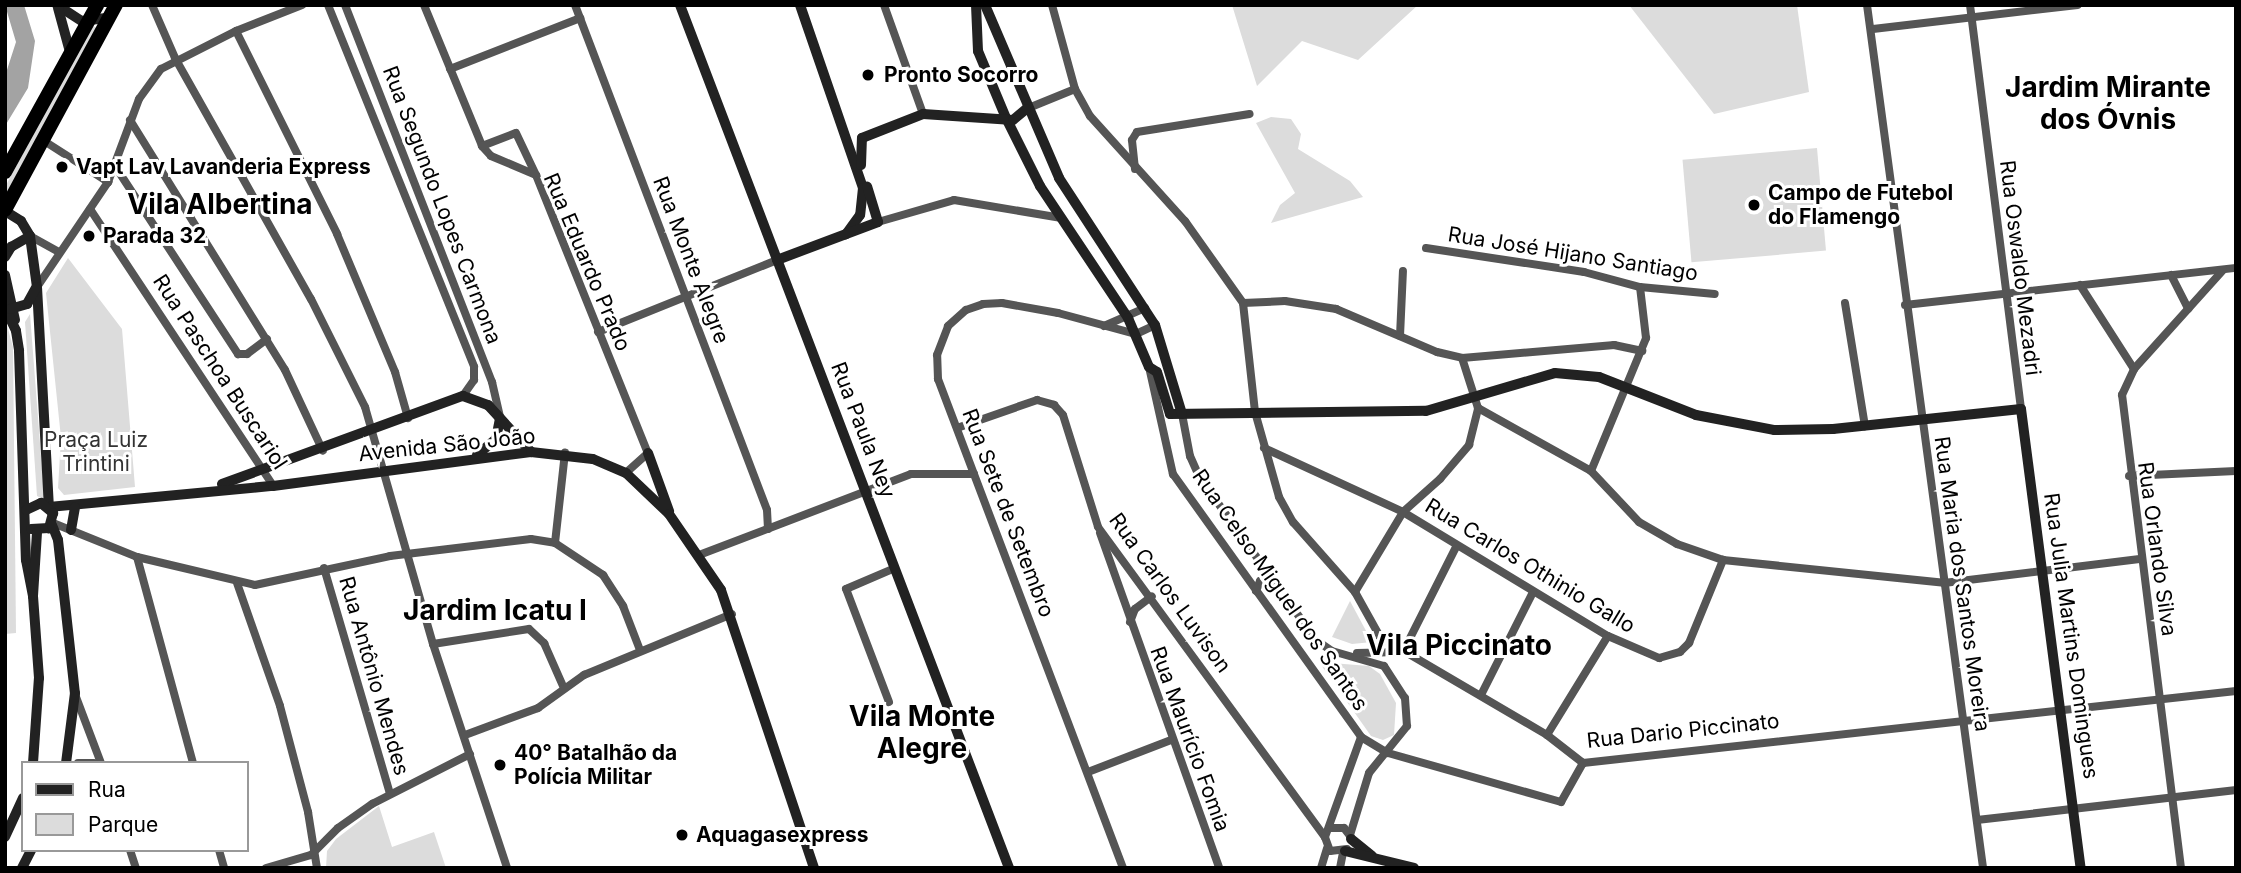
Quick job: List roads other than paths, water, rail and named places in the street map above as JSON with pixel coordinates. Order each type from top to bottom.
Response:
[{"type":"highway","points":[[5,172],[97,5]]},
{"type":"highway","points":[[5,210],[112,12]]},
{"type":"main road","points":[[57,5],[71,17],[88,21],[112,12]]},
{"type":"main road","points":[[57,5],[70,52]]},
{"type":"main road","name":"Rua Paula Ney","points":[[680,5],[1009,868]]},
{"type":"main road","points":[[800,5],[844,129],[864,203],[846,234]]},
{"type":"main road","name":"Rua Celso Miguel dos Santos","points":[[976,5],[978,51],[1006,118],[1062,218],[1128,318],[1149,367]]},
{"type":"main road","name":"Rua Celso Miguel dos Santos","points":[[985,5],[1026,109],[1059,178],[1080,215],[1155,326],[1182,414]]},
{"type":"main road","points":[[844,129],[862,138],[923,114],[1018,119],[1026,109]]},
{"type":"main road","points":[[777,260],[878,222],[859,158],[862,138]]},
{"type":"main road","points":[[5,210],[21,221],[30,236],[37,287],[51,515],[58,540],[75,693],[66,761]]},
{"type":"main road","points":[[1062,218],[1073,212],[1080,215]]},
{"type":"main road","points":[[5,257],[11,247],[30,236]]},
{"type":"main road","points":[[5,275],[9,309],[16,331],[27,525],[26,561],[33,596],[39,678],[33,761]]},
{"type":"main road","points":[[9,309],[27,304],[37,287]]},
{"type":"main road","points":[[1149,367],[1157,372],[1166,410],[1182,414],[1426,411],[1477,403],[1555,373],[1599,377],[1733,425],[1804,431],[2021,409]]},
{"type":"main road","points":[[463,396],[484,402],[531,452]]},
{"type":"main road","name":"Avenida São João","points":[[203,490],[323,451],[463,396]]},
{"type":"main road","name":"Rua Julia Martins Domingues","points":[[2021,409],[2081,868]]},
{"type":"main road","points":[[475,457],[496,439],[500,418]]},
{"type":"main road","name":"Avenida São João","points":[[26,510],[37,503],[51,515],[78,505],[203,490],[273,486],[475,457],[531,452],[565,453],[593,459],[625,473],[670,514],[699,555],[732,614],[814,868]]},
{"type":"main road","points":[[648,453],[670,514]]},
{"type":"main road","points":[[71,530],[78,505]]},
{"type":"main road","points":[[33,596],[37,532],[51,515]]},
{"type":"main road","points":[[27,525],[37,532]]},
{"type":"main road","points":[[5,837],[21,802]]},
{"type":"main road","points":[[1351,837],[1372,856]]},
{"type":"main road","points":[[22,868],[30,852]]},
{"type":"main road","points":[[1344,852],[1372,856],[1414,868]]},
{"type":"street","points":[[152,5],[175,58],[311,299],[373,431],[382,471],[433,644],[507,868]]},
{"type":"street","points":[[271,5],[275,16]]},
{"type":"street","points":[[37,287],[108,182],[116,166],[130,120],[147,85],[175,58],[236,30],[302,5]]},
{"type":"street","points":[[328,5],[474,370],[474,380],[463,396]]},
{"type":"street","name":"Rua Segundo Lopes Carmona","points":[[345,5],[486,365],[500,418]]},
{"type":"street","points":[[424,5],[482,146],[516,133],[536,175]]},
{"type":"street","name":"Rua Monte Alegre","points":[[575,5],[768,510],[768,528]]},
{"type":"street","points":[[884,5],[923,114]]},
{"type":"street","points":[[1052,5],[1075,89],[1090,116],[1135,169],[1185,221],[1242,303],[1310,303],[1462,358],[1614,345],[1642,351]]},
{"type":"street","name":"Rua Maria dos Santos Moreira","points":[[1867,5],[1873,29],[1905,305],[1983,868]]},
{"type":"street","name":"Rua Oswaldo Mezadri","points":[[1970,5],[2021,409]]},
{"type":"street","points":[[1873,29],[2078,5]]},
{"type":"street","points":[[450,69],[580,18]]},
{"type":"street","points":[[236,30],[337,234],[395,372],[408,418]]},
{"type":"street","points":[[1026,109],[1075,89]]},
{"type":"street","points":[[1135,169],[1132,140],[1138,132],[1250,114]]},
{"type":"street","points":[[130,120],[267,339],[323,451]]},
{"type":"street","points":[[41,139],[108,182]]},
{"type":"street","name":"Rua Eduardo Prado","points":[[482,146],[491,156],[536,175],[648,453]]},
{"type":"street","points":[[116,166],[238,354],[247,354],[267,339]]},
{"type":"street","points":[[878,222],[954,200],[1062,218]]},
{"type":"street","name":"Rua Paschoa Buscariol","points":[[90,209],[266,471],[273,486]]},
{"type":"street","points":[[30,236],[59,252]]},
{"type":"street","name":"Rua José Hijano Santiago","points":[[1426,248],[1584,272],[1640,287],[1715,293]]},
{"type":"street","points":[[598,332],[777,260]]},
{"type":"street","points":[[1905,305],[2236,268]]},
{"type":"street","name":"Rua Orlando Silva","points":[[2181,868],[2129,476],[2122,395],[2134,369],[2223,270]]},
{"type":"street","points":[[1401,336],[1403,271]]},
{"type":"street","points":[[2171,275],[2188,309]]},
{"type":"street","points":[[2080,285],[2134,369]]},
{"type":"street","points":[[1591,471],[1646,338],[1640,287]]},
{"type":"street","name":"Rua Sete de Setembro","points":[[1123,868],[937,379],[936,355],[948,326],[966,310],[1002,303],[1136,334]]},
{"type":"street","name":"Rua Dario Piccinato","points":[[1242,303],[1255,412],[1279,497],[1293,522],[1355,592],[1380,637],[1547,735],[1583,763],[1861,729],[1962,723],[2236,691]]},
{"type":"street","points":[[1846,303],[1865,426]]},
{"type":"street","points":[[1104,326],[1128,318],[1145,308]]},
{"type":"street","points":[[1136,334],[1155,326]]},
{"type":"street","points":[[1355,592],[1403,512],[1469,445],[1477,403],[1462,358]]},
{"type":"street","points":[[474,370],[486,365]]},
{"type":"street","name":"Rua Celso Miguel dos Santos","points":[[1149,367],[1173,474],[1361,737]]},
{"type":"street","name":"Rua Carlos Luvison","points":[[957,428],[1037,400],[1054,405],[1069,428],[1098,527],[1152,596],[1325,837]]},
{"type":"street","points":[[1477,403],[1591,471],[1639,522],[1677,544],[1723,560],[1944,583],[2140,559]]},
{"type":"street","name":"Rua Celso Miguel dos Santos","points":[[1182,414],[1190,456],[1200,478],[1316,640],[1332,651],[1354,654],[1384,666],[1405,698],[1407,726],[1388,753],[1369,773],[1351,837]]},
{"type":"street","name":"Rua Carlos Othinio Gallo","points":[[1264,448],[1403,512],[1456,547],[1608,636],[1639,651],[1670,656],[1689,643],[1723,560]]},
{"type":"street","points":[[555,543],[565,453]]},
{"type":"street","points":[[625,473],[648,453]]},
{"type":"street","points":[[2129,476],[2236,471]]},
{"type":"street","points":[[699,555],[911,474],[974,474]]},
{"type":"street","points":[[51,515],[71,530],[138,557],[237,583],[255,585],[324,568],[408,555],[531,539],[555,543],[586,559],[603,575],[622,606],[640,650]]},
{"type":"street","name":"Rua Maurício Fomia","points":[[1098,527],[1171,740],[1219,868]]},
{"type":"street","points":[[1354,654],[1403,652],[1456,547]]},
{"type":"street","points":[[138,557],[192,761]]},
{"type":"street","name":"Rua Antônio Mendes","points":[[324,568],[390,794]]},
{"type":"street","points":[[889,702],[846,589],[895,568]]},
{"type":"street","points":[[1256,591],[1260,581],[1278,585]]},
{"type":"street","points":[[237,583],[280,706],[308,812],[311,855],[317,868]]},
{"type":"street","points":[[1481,695],[1533,592]]},
{"type":"street","points":[[1130,622],[1135,609],[1152,596]]},
{"type":"street","points":[[464,735],[538,708],[563,686],[640,650],[732,614]]},
{"type":"street","points":[[433,644],[529,629],[544,643],[563,686]]},
{"type":"street","points":[[1547,735],[1608,636]]},
{"type":"street","points":[[75,693],[99,761]]},
{"type":"street","points":[[1321,868],[1327,848],[1325,837],[1331,828],[1361,737],[1388,753],[1561,802],[1583,763]]},
{"type":"street","points":[[1088,772],[1171,740]]},
{"type":"street","points":[[266,868],[311,855],[338,828],[390,794],[470,754]]},
{"type":"street","points":[[1977,820],[2236,790]]},
{"type":"street","points":[[1331,828],[1340,827],[1351,837],[1340,868]]},
{"type":"street","points":[[1327,848],[1344,852]]},
{"type":"place","name":"Pronto Socorro","points":[[868,75]]},
{"type":"place","name":"Vapt Lav Lavanderia Express","points":[[62,167]]},
{"type":"place","name":"Campo de Futebol do Flamengo","points":[[1754,205]]},
{"type":"place","name":"Parada 32","points":[[89,236]]},
{"type":"place","name":"40° Batalhão da Polícia Militar","points":[[500,765]]},
{"type":"place","name":"Aquagasexpress","points":[[682,835]]},
{"type":"district","name":"Jardim Mirante dos Óvnis","points":[[2108,103]]},
{"type":"district","name":"Vila Albertina","points":[[220,204]]},
{"type":"district","name":"Jardim Icatu I","points":[[495,610]]},
{"type":"district","name":"Vila Piccinato","points":[[1459,645]]},
{"type":"district","name":"Vila Monte Alegre","points":[[922,732]]},
{"type":"park label","name":"Praça Luiz Trintini","points":[[96,452]]}]
